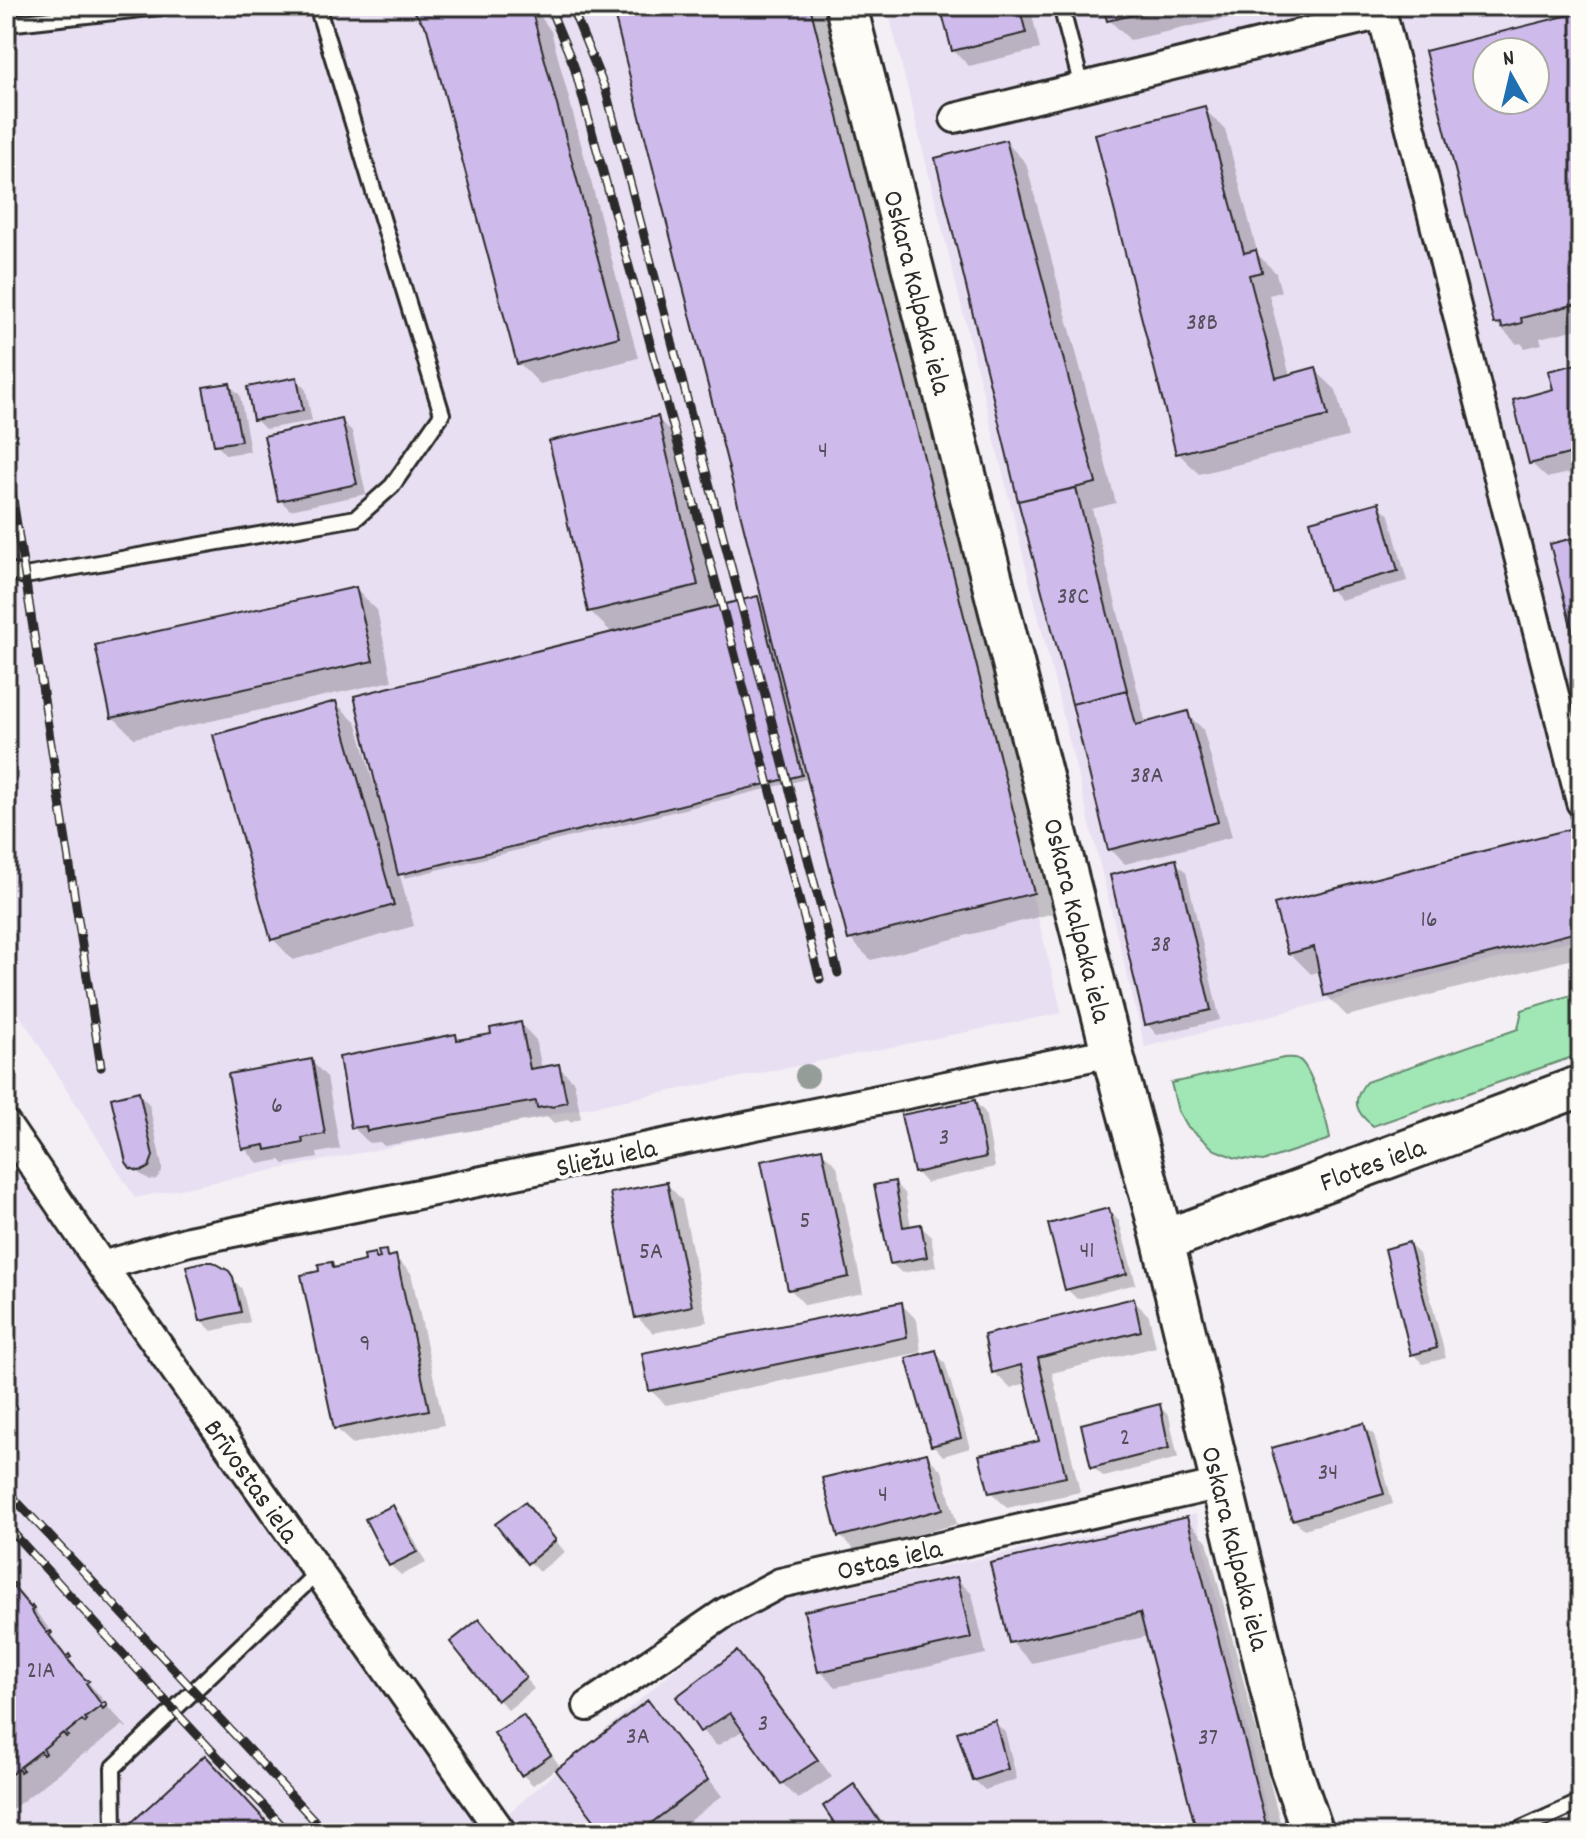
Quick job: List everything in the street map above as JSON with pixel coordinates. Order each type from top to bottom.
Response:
[{"type":"main road","name":"Oskara Kalpaka iela","points":[[846,6],[1112,1052],[1163,1241],[1290,1767],[1313,1833]]},
{"type":"main road","name":"Flotes iela","points":[[1163,1241],[1581,1086]]},
{"type":"street","points":[[955,118],[1381,10],[1581,802]]},
{"type":"street","name":"Sliežu iela","points":[[102,1266],[189,1241],[1112,1052]]},
{"type":"street","name":"Brīvostas iela","points":[[6,1125],[502,1833]]},
{"type":"street","name":"Ostas iela","points":[[588,1706],[726,1612],[780,1583],[1221,1484]]},
{"type":"lane","points":[[6,24],[168,6]]},
{"type":"lane","points":[[6,569],[25,576],[356,518],[392,486],[442,414],[317,6]]},
{"type":"lane","points":[[1061,6],[1082,87]]},
{"type":"lane","points":[[114,1833],[113,1768],[318,1572]]},
{"type":"lane","points":[[1512,1833],[1581,1802]]},
{"type":"shaded area","points":[[6,6],[808,6],[1062,1013],[135,1198],[6,993]]},
{"type":"shaded area","points":[[887,6],[1581,6],[1581,938],[1145,1047]]},
{"type":"shaded area","points":[[6,1152],[505,1816],[748,1606],[1196,1514],[1272,1833],[6,1833]]},
{"type":"green space","points":[[1581,992],[1581,1054],[1373,1126],[1359,1111],[1358,1095],[1366,1082],[1518,1029],[1522,1010]]},
{"type":"green space","points":[[1284,1058],[1298,1059],[1308,1072],[1330,1139],[1263,1161],[1236,1158],[1215,1150],[1187,1126],[1178,1111],[1171,1083]]},
{"type":"building","points":[[410,6],[530,6],[619,337],[517,364],[427,29]]},
{"type":"building","points":[[612,6],[810,6],[1034,893],[848,940]]},
{"type":"building","points":[[940,6],[1019,6],[1026,33],[952,51]]},
{"type":"building","points":[[1103,6],[1171,6],[1107,21]]},
{"type":"building","points":[[1581,12],[1581,303],[1521,318],[1522,323],[1502,328],[1501,323],[1494,324],[1425,51],[1471,40],[1471,116],[1551,116],[1551,36],[1485,36]]},
{"type":"building","points":[[1205,106],[1244,253],[1256,250],[1262,272],[1249,275],[1276,378],[1316,367],[1328,416],[1176,454],[1095,134]]},
{"type":"building","points":[[1006,140],[1096,483],[1018,501],[935,158]]},
{"type":"building","points":[[1581,363],[1581,451],[1529,464],[1513,400],[1553,389],[1548,371]]},
{"type":"building","points":[[297,377],[303,411],[253,420],[247,387]]},
{"type":"building","points":[[230,383],[241,441],[214,445],[203,387]]},
{"type":"building","points":[[658,416],[698,585],[588,612],[549,441]]},
{"type":"building","points":[[342,419],[357,484],[278,501],[264,436]]},
{"type":"building","points":[[1076,488],[1127,690],[1072,704],[1018,501]]},
{"type":"building","points":[[1379,502],[1398,571],[1328,590],[1310,521]]},
{"type":"building","points":[[1581,536],[1581,665],[1550,544]]},
{"type":"building","points":[[356,587],[373,661],[111,718],[95,645]]},
{"type":"building","points":[[758,596],[802,775],[398,875],[354,696]]},
{"type":"building","points":[[1127,690],[1136,725],[1188,711],[1218,822],[1108,850],[1072,704]]},
{"type":"building","points":[[336,701],[394,905],[271,940],[213,735]]},
{"type":"building","points":[[1578,827],[1581,838],[1581,931],[1324,996],[1314,947],[1288,954],[1274,904]]},
{"type":"building","points":[[1176,859],[1211,1010],[1145,1025],[1110,875]]},
{"type":"building","points":[[521,1022],[530,1069],[559,1064],[567,1102],[537,1108],[536,1101],[367,1131],[366,1126],[351,1128],[339,1057],[456,1034],[457,1040],[491,1034],[490,1028]]},
{"type":"building","points":[[312,1059],[325,1134],[302,1138],[303,1143],[266,1150],[265,1145],[242,1149],[228,1074]]},
{"type":"building","points":[[139,1091],[153,1156],[149,1167],[138,1171],[126,1162],[111,1098]]},
{"type":"building","points":[[975,1100],[986,1157],[914,1173],[901,1115]]},
{"type":"building","points":[[822,1148],[849,1277],[788,1290],[761,1161]]},
{"type":"building","points":[[895,1181],[903,1227],[921,1224],[927,1257],[890,1264],[874,1185]]},
{"type":"building","points":[[667,1182],[692,1306],[635,1318],[610,1193]]},
{"type":"building","points":[[1109,1208],[1127,1274],[1065,1290],[1048,1224]]},
{"type":"building","points":[[1409,1242],[1437,1348],[1411,1355],[1385,1249]]},
{"type":"building","points":[[386,1250],[387,1257],[396,1255],[429,1410],[334,1429],[301,1275],[319,1271],[318,1264],[332,1262],[333,1268],[365,1261],[364,1255],[375,1253],[376,1259],[380,1258],[378,1251]]},
{"type":"building","points":[[213,1262],[229,1271],[241,1312],[200,1321],[186,1266]]},
{"type":"building","points":[[1134,1298],[1141,1331],[1038,1358],[1066,1477],[989,1493],[979,1455],[1039,1441],[1021,1365],[992,1373],[984,1335]]},
{"type":"building","points":[[902,1302],[907,1337],[649,1391],[642,1353]]},
{"type":"building","points":[[936,1350],[961,1438],[931,1446],[906,1358]]},
{"type":"building","points":[[1160,1404],[1169,1448],[1091,1468],[1081,1424]]},
{"type":"building","points":[[1364,1423],[1384,1494],[1292,1520],[1271,1448]]},
{"type":"building","points":[[927,1453],[943,1509],[838,1537],[822,1478]]},
{"type":"building","points":[[525,1502],[556,1540],[527,1564],[495,1524]]},
{"type":"building","points":[[393,1505],[417,1552],[389,1566],[365,1519]]},
{"type":"building","points":[[1187,1517],[1268,1833],[1197,1833],[1140,1613],[1009,1643],[990,1563]]},
{"type":"building","points":[[957,1577],[971,1638],[818,1672],[804,1611]]},
{"type":"building","points":[[6,1578],[11,1585],[16,1585],[13,1587],[32,1606],[34,1609],[31,1611],[47,1633],[51,1631],[49,1635],[66,1657],[69,1654],[71,1657],[67,1659],[89,1681],[86,1683],[101,1704],[105,1702],[107,1705],[85,1718],[85,1723],[82,1720],[66,1733],[68,1736],[63,1733],[43,1749],[46,1753],[43,1755],[41,1751],[20,1767],[23,1770],[20,1772],[18,1769],[6,1778]]},
{"type":"building","points":[[479,1619],[526,1677],[497,1701],[450,1642]]},
{"type":"building","points":[[737,1651],[818,1760],[781,1784],[730,1713],[700,1732],[676,1697]]},
{"type":"building","points":[[648,1700],[708,1780],[638,1833],[604,1833],[556,1770]]},
{"type":"building","points":[[523,1715],[551,1755],[521,1776],[494,1733]]},
{"type":"building","points":[[995,1720],[1008,1769],[973,1781],[957,1732]]},
{"type":"building","points":[[205,1755],[277,1833],[142,1833],[132,1822]]},
{"type":"building","points":[[854,1784],[887,1833],[841,1833],[823,1806]]},
{"type":"railway","points":[[549,6],[574,66],[719,594],[820,979]]},
{"type":"railway","points":[[571,6],[606,91],[838,973]]},
{"type":"railway","points":[[6,454],[101,1067]]},
{"type":"railway","points":[[6,1490],[326,1833]]},
{"type":"railway","points":[[6,1525],[289,1833]]}]
